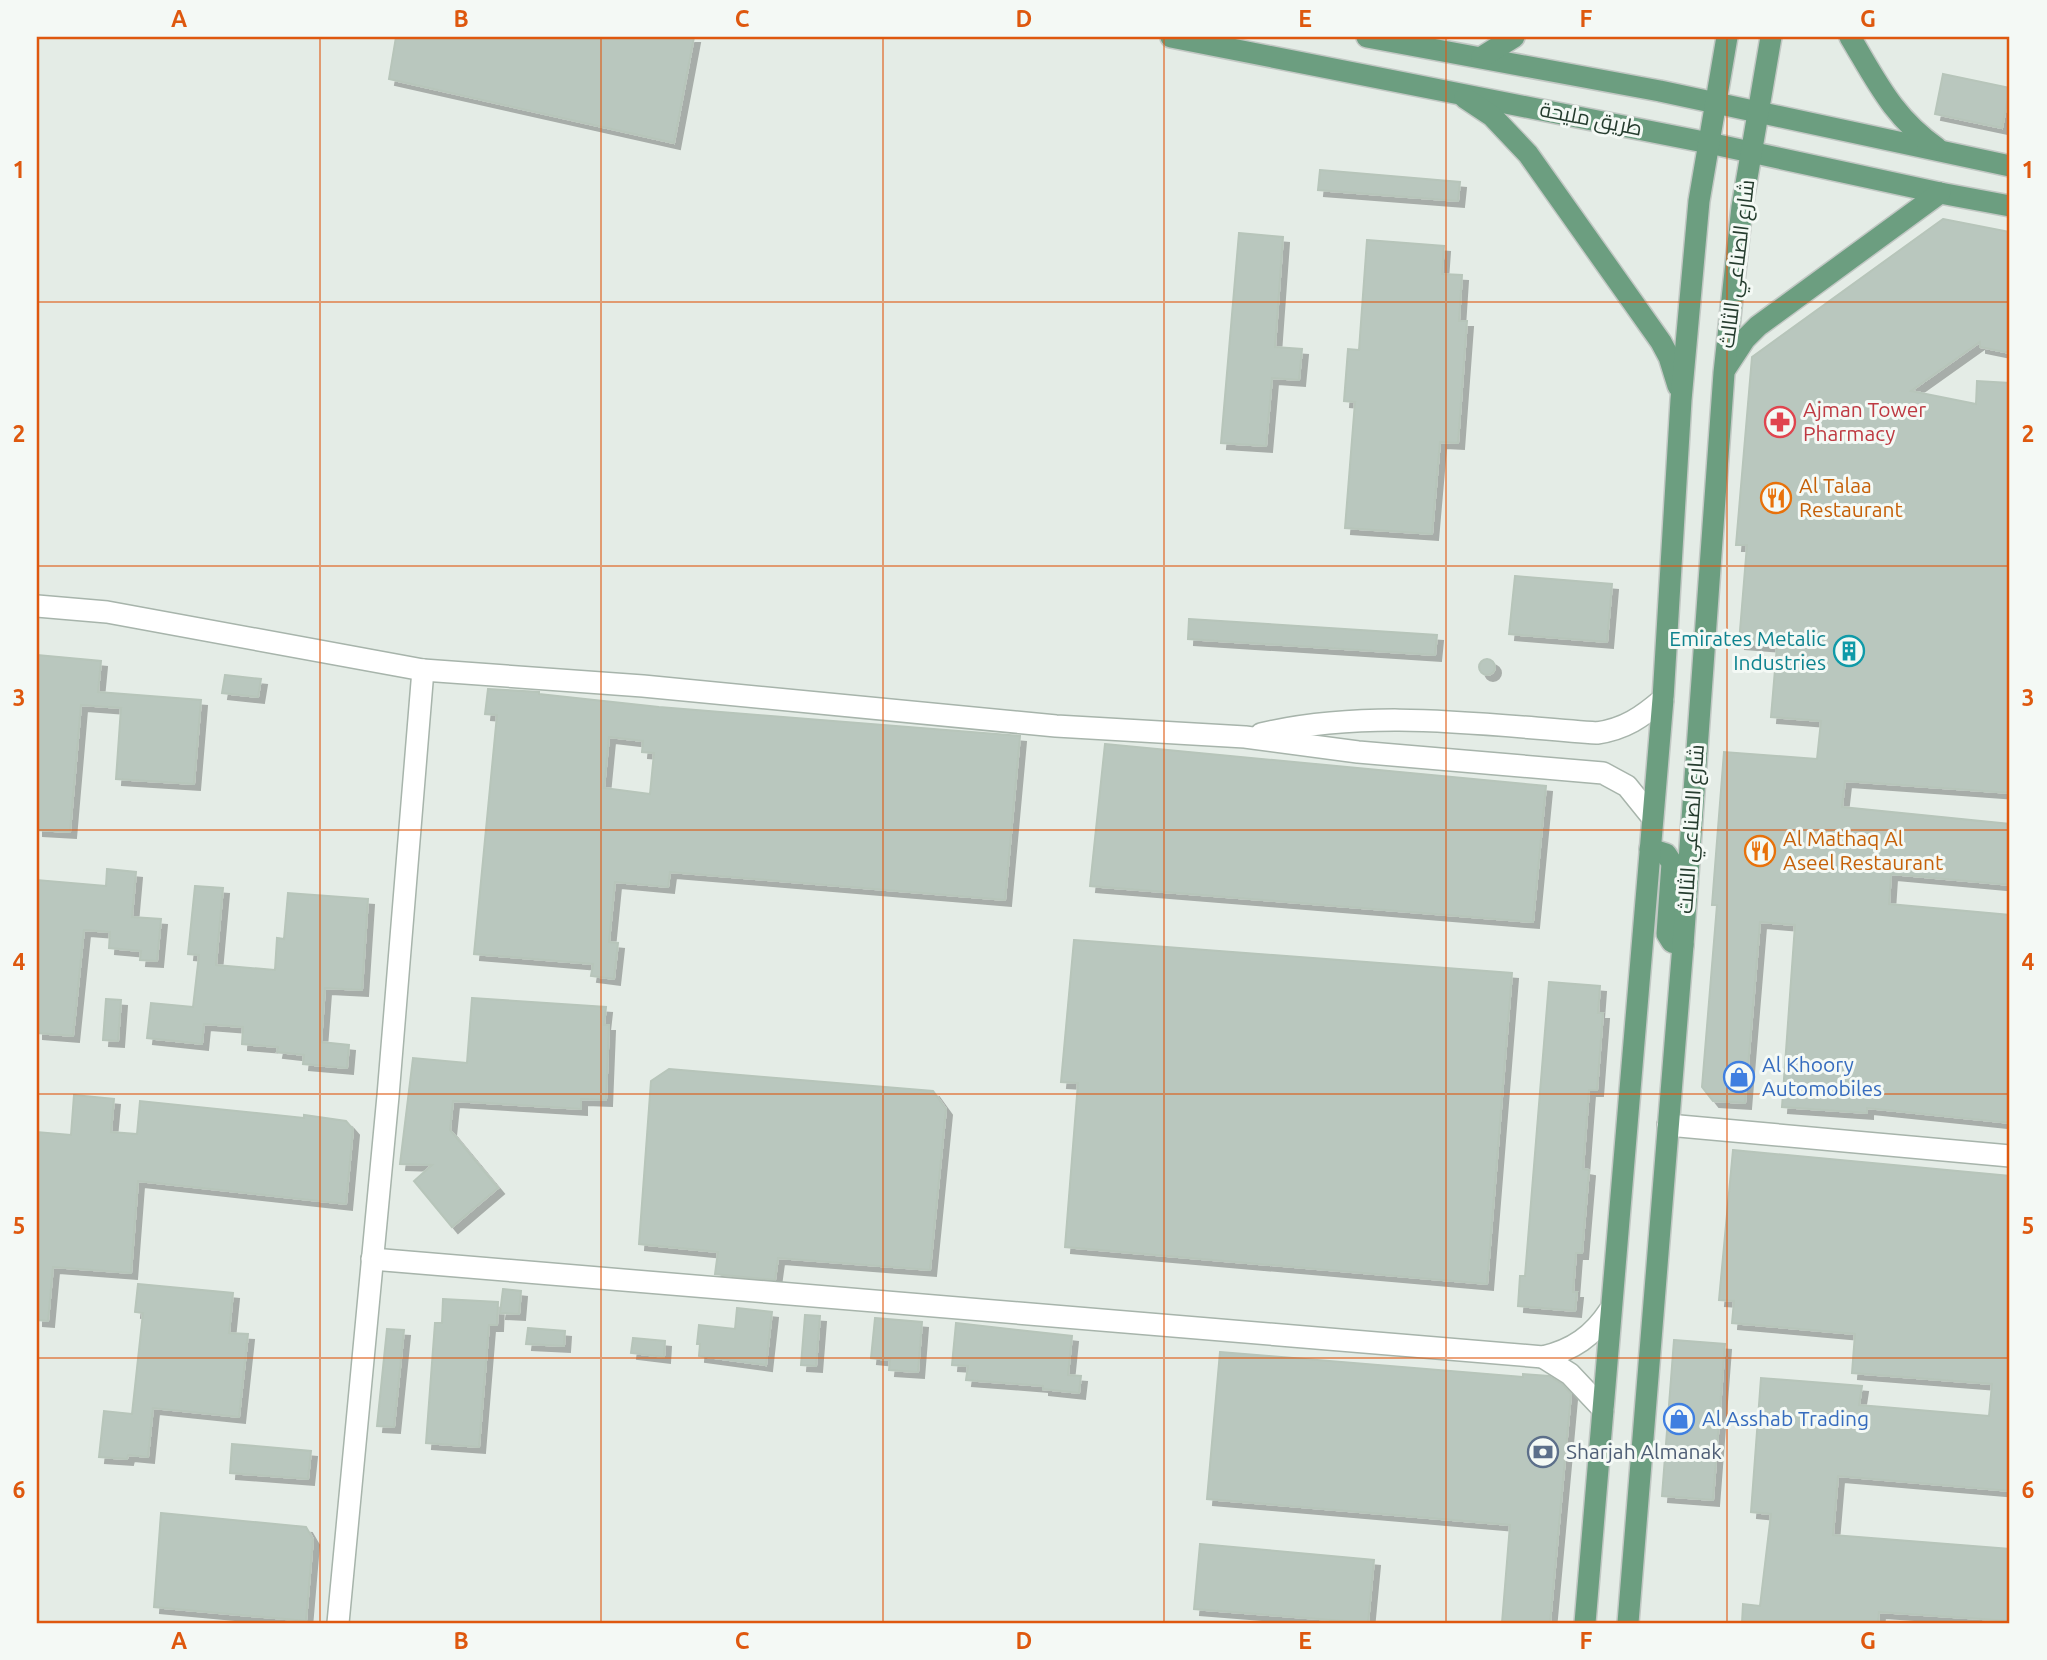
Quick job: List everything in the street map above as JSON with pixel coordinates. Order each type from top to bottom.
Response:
[{"type":"main road","name":"طريق مليحة","points":[[1171,37],[1709,143],[2010,206]]},
{"type":"main road","name":"طريق مليحة","points":[[1367,37],[1715,102],[2010,166]]},
{"type":"main road","points":[[1482,57],[1514,37]]},
{"type":"main road","name":"شارع الصناعي الثالث","points":[[1585,1623],[1662,699],[1681,400],[1699,201],[1727,37]]},
{"type":"main road","name":"شارع الصناعي الثالث","points":[[1628,1623],[1683,945],[1724,373],[1742,207],[1771,37]]},
{"type":"main road","points":[[1850,37],[1895,110],[1921,137],[1945,153]]},
{"type":"main road","points":[[1450,91],[1472,101],[1492,116],[1528,154],[1661,342],[1672,365],[1681,400]]},
{"type":"main road","points":[[1724,373],[1734,354],[1758,326],[1940,193]]},
{"type":"main road","points":[[1650,849],[1666,854],[1672,863],[1667,934],[1672,942],[1683,945]]},
{"type":"street","points":[[37,606],[107,612],[423,670],[643,686],[1056,726],[1245,737],[1359,752],[1603,773],[1627,786],[1652,817]]},
{"type":"street","points":[[338,1623],[423,670]]},
{"type":"street","points":[[1245,737],[1302,724],[1375,719],[1597,733],[1629,725],[1662,699]]},
{"type":"street","points":[[1668,1125],[2010,1156]]},
{"type":"street","points":[[372,1259],[1543,1357],[1559,1353],[1588,1337],[1610,1310]]},
{"type":"street","points":[[1543,1357],[1570,1374],[1602,1409]]},
{"type":"building","points":[[396,37],[694,37],[674,143],[389,79]]},
{"type":"building","points":[[1943,74],[2010,88],[2002,128],[1935,114]]},
{"type":"building","points":[[1320,170],[1460,182],[1458,201],[1318,190]]},
{"type":"building","points":[[1943,219],[2010,232],[2010,353],[1980,347],[1980,342],[1911,391],[1976,404],[1977,381],[2010,383],[2010,793],[1845,781],[1842,807],[2010,824],[2010,885],[1891,874],[1889,904],[2010,915],[2010,1123],[1867,1108],[1867,1113],[1782,1107],[1795,925],[1760,922],[1745,1103],[1713,1101],[1702,1087],[1717,905],[1712,905],[1724,752],[1817,759],[1821,721],[1771,717],[1777,646],[1739,643],[1747,545],[1736,545],[1752,357]]},
{"type":"building","points":[[1239,233],[1283,237],[1275,347],[1302,349],[1299,380],[1272,378],[1266,446],[1221,443]]},
{"type":"building","points":[[1367,240],[1444,246],[1442,274],[1462,275],[1459,321],[1467,321],[1458,443],[1440,442],[1432,534],[1345,528],[1355,402],[1344,401],[1348,349],[1359,350]]},
{"type":"building","points":[[1515,576],[1612,584],[1607,642],[1509,634]]},
{"type":"building","points":[[1189,619],[1437,635],[1435,655],[1188,639]]},
{"type":"building","points":[[37,655],[101,661],[98,692],[201,700],[194,784],[116,779],[121,708],[81,705],[70,832],[37,830]]},
{"type":"building","points":[[1484,659],[1490,659],[1495,667],[1493,673],[1484,675],[1479,670],[1479,664]]},
{"type":"building","points":[[225,675],[261,679],[258,697],[222,693]]},
{"type":"building","points":[[488,689],[539,692],[659,707],[1020,736],[1005,900],[670,872],[668,887],[615,882],[609,942],[618,943],[614,979],[591,976],[593,964],[474,954],[497,715],[485,714]],"holes":[[[609,737],[643,741],[642,752],[654,753],[650,794],[604,788]]]},
{"type":"building","points":[[1105,744],[1546,786],[1533,922],[1090,886]]},
{"type":"building","points":[[107,869],[136,872],[132,917],[161,919],[157,961],[140,960],[141,951],[109,948],[110,932],[84,930],[73,1036],[37,1033],[37,880],[106,886]]},
{"type":"building","points":[[195,886],[223,888],[216,965],[275,970],[277,938],[284,939],[288,893],[368,899],[362,990],[325,988],[321,1042],[349,1045],[347,1068],[303,1064],[304,1055],[277,1052],[278,1047],[242,1044],[243,1027],[204,1024],[202,1044],[147,1038],[151,1003],[193,1007],[199,955],[188,954]]},
{"type":"building","points":[[1074,940],[1512,973],[1487,1284],[1065,1247],[1078,1083],[1061,1082]]},
{"type":"building","points":[[1549,982],[1600,986],[1598,1013],[1603,1013],[1597,1090],[1589,1090],[1583,1169],[1589,1170],[1582,1253],[1576,1253],[1573,1292],[1577,1292],[1575,1311],[1518,1306],[1520,1276],[1525,1276]]},
{"type":"building","points":[[472,998],[606,1007],[604,1025],[609,1025],[606,1100],[581,1099],[581,1109],[453,1101],[450,1130],[498,1188],[452,1227],[414,1181],[432,1165],[400,1164],[413,1058],[467,1063]]},
{"type":"building","points":[[106,999],[121,1000],[118,1041],[103,1040]]},
{"type":"building","points":[[669,1069],[933,1091],[946,1109],[930,1270],[778,1258],[775,1280],[715,1274],[718,1252],[639,1244],[651,1081]]},
{"type":"building","points":[[74,1095],[114,1099],[111,1132],[137,1134],[140,1101],[346,1121],[353,1129],[346,1204],[138,1181],[131,1273],[53,1267],[48,1321],[37,1320],[37,1132],[71,1135]]},
{"type":"building","points":[[1733,1150],[2010,1176],[2010,1491],[1838,1476],[1833,1535],[2010,1549],[2010,1621],[1879,1612],[1878,1623],[1742,1623],[1743,1604],[1760,1606],[1771,1514],[1751,1512],[1761,1378],[1862,1386],[1859,1405],[1989,1416],[1992,1384],[1852,1373],[1855,1334],[1732,1323],[1734,1301],[1719,1300]]},
{"type":"building","points":[[138,1284],[233,1293],[229,1333],[248,1334],[239,1417],[153,1408],[148,1457],[99,1457],[104,1411],[132,1414],[143,1313],[135,1312]]},
{"type":"building","points":[[503,1289],[521,1291],[519,1314],[500,1313]]},
{"type":"building","points":[[443,1299],[498,1302],[497,1325],[489,1325],[479,1447],[426,1443],[435,1323],[442,1323]]},
{"type":"building","points":[[737,1308],[772,1312],[766,1365],[699,1356],[699,1325],[735,1329]]},
{"type":"building","points":[[805,1315],[820,1316],[816,1366],[801,1365]]},
{"type":"building","points":[[875,1318],[922,1322],[918,1372],[889,1370],[890,1360],[871,1358]]},
{"type":"building","points":[[956,1323],[1072,1336],[1068,1375],[1081,1376],[1079,1393],[1043,1389],[1043,1386],[966,1380],[968,1366],[952,1365]]},
{"type":"building","points":[[528,1328],[565,1331],[564,1346],[526,1344]]},
{"type":"building","points":[[387,1329],[404,1330],[394,1427],[377,1426]]},
{"type":"building","points":[[633,1338],[665,1341],[664,1357],[631,1353]]},
{"type":"building","points":[[1674,1340],[1725,1344],[1713,1500],[1662,1496]]},
{"type":"building","points":[[1220,1352],[1523,1377],[1523,1374],[1549,1376],[1562,1384],[1571,1394],[1550,1623],[1502,1623],[1510,1525],[1207,1499]]},
{"type":"building","points":[[232,1444],[311,1451],[308,1479],[230,1473]]},
{"type":"building","points":[[161,1513],[306,1527],[313,1539],[306,1621],[154,1607]]},
{"type":"building","points":[[1200,1544],[1374,1560],[1368,1623],[1194,1609]]},
{"type":"place","name":"Ajman Tower Pharmacy","points":[[1780,422]]},
{"type":"place","name":"Al Talaa Restaurant","points":[[1776,498]]},
{"type":"place","name":"Emirates Metalic Industries","points":[[1849,651]]},
{"type":"place","name":"Al Mathaq Al Aseel Restaurant","points":[[1760,851]]},
{"type":"place","name":"Al Khoory Automobiles","points":[[1739,1077]]},
{"type":"place","name":"Al Asshab Trading","points":[[1679,1419]]},
{"type":"place","name":"Sharjah Almanak","points":[[1543,1452]]}]
